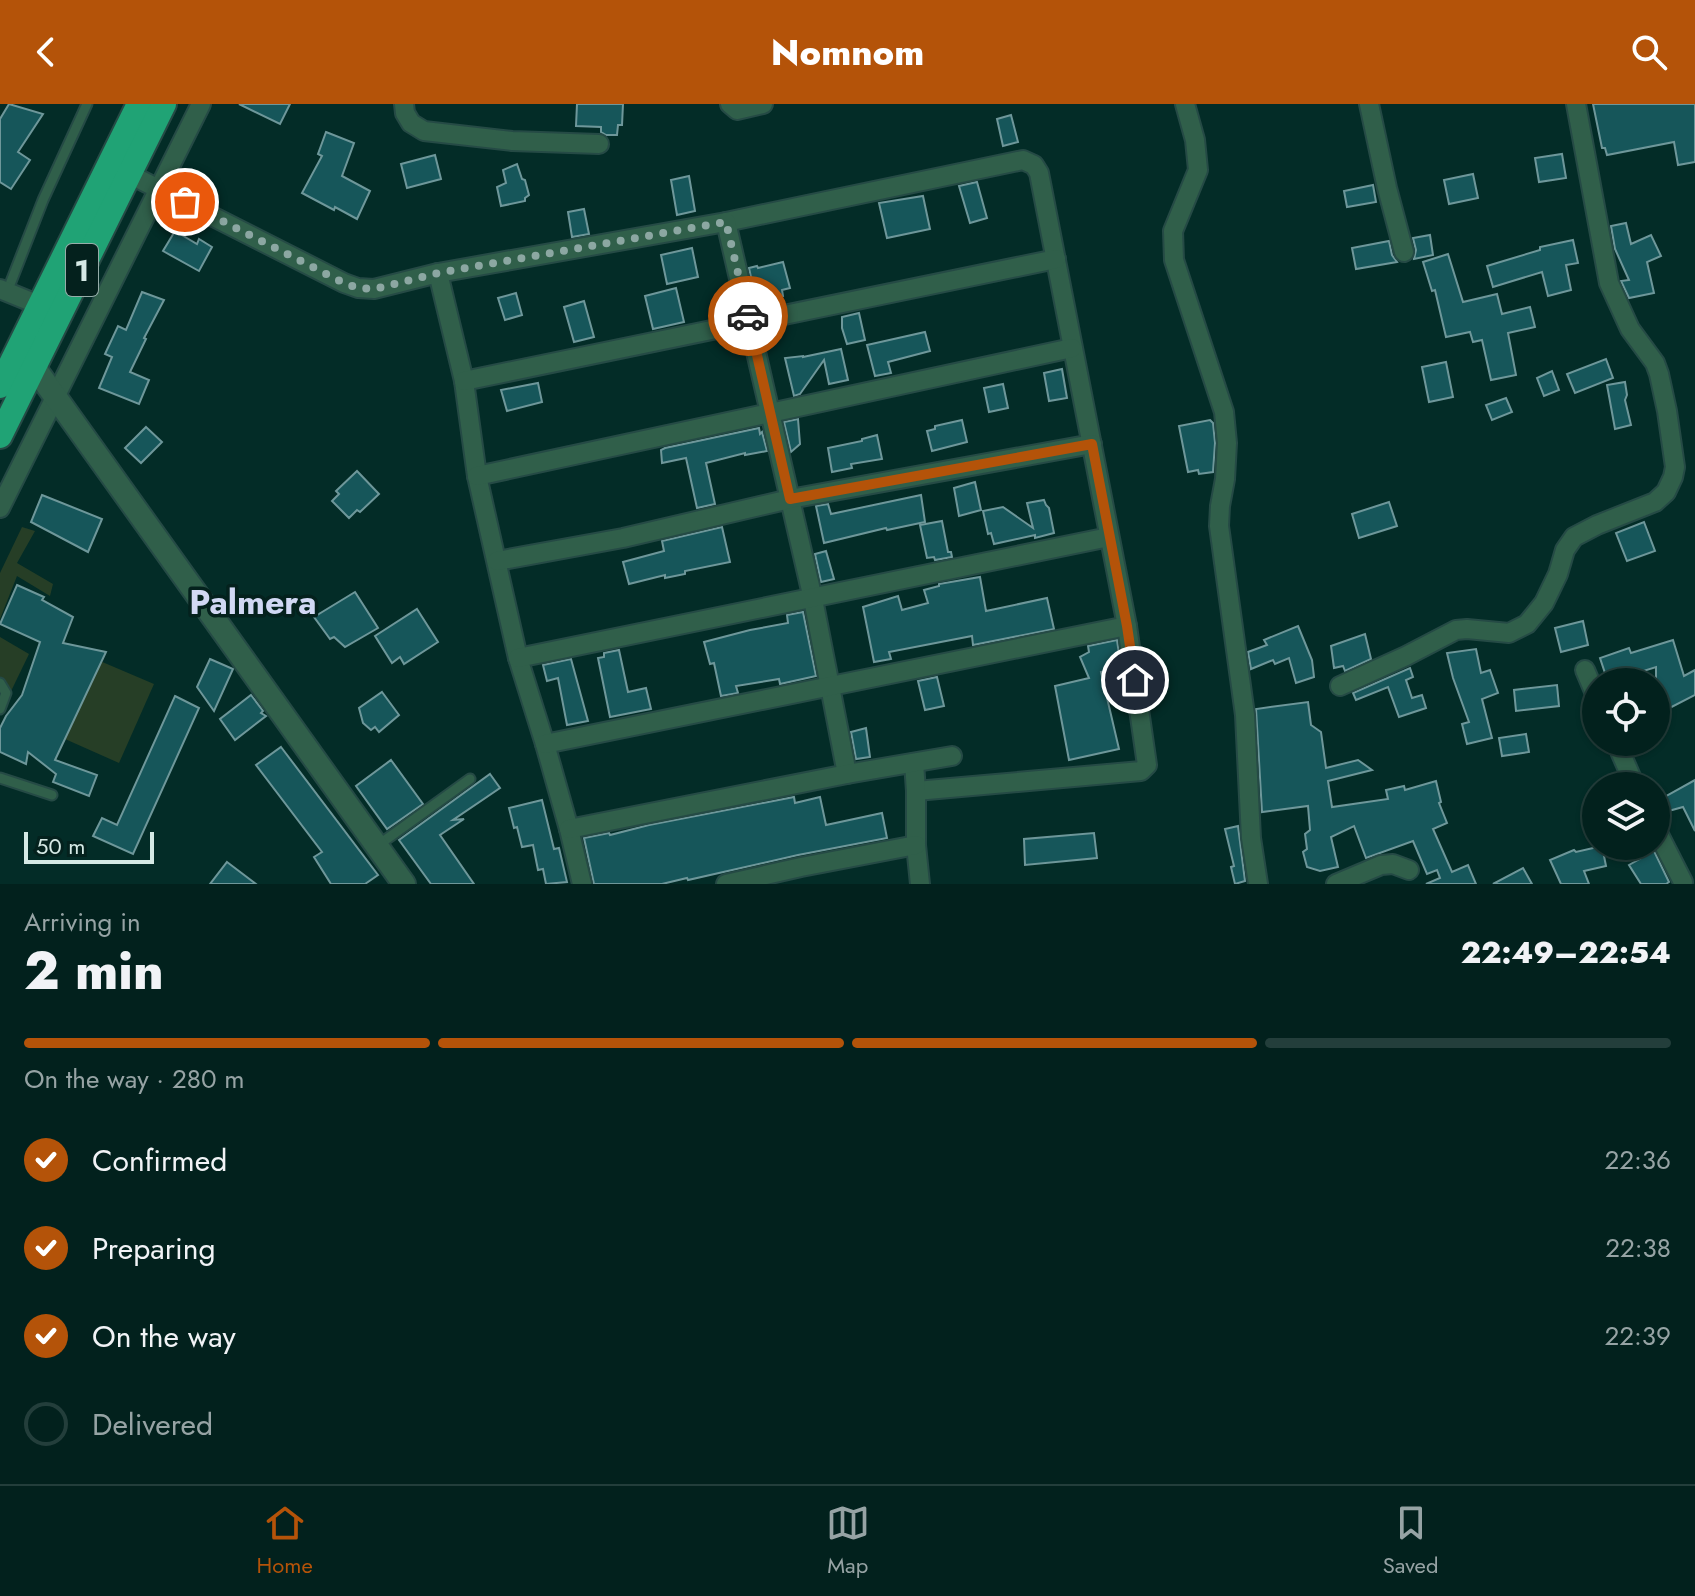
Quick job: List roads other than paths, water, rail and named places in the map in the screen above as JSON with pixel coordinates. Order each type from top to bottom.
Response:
[{"type":"highway","name":"1","points":[[0,436],[39,305],[139,104]]},
{"type":"highway","name":"1","points":[[0,386],[23,363],[129,174],[164,104]]},
{"type":"street","points":[[0,508],[201,104]]},
{"type":"street","points":[[404,104],[408,119],[424,131],[512,141],[599,144]]},
{"type":"street","points":[[730,104],[737,110],[763,104]]},
{"type":"street","points":[[1185,104],[1195,140],[1198,170],[1173,231],[1174,260],[1224,412],[1227,455],[1219,526],[1245,715],[1251,838],[1258,884]]},
{"type":"street","points":[[1369,104],[1404,252]]},
{"type":"street","points":[[1340,686],[1456,630],[1509,633],[1527,624],[1544,603],[1565,550],[1574,537],[1655,502],[1666,492],[1673,477],[1675,467],[1659,374],[1655,363],[1630,329],[1609,283],[1576,104]]},
{"type":"street","points":[[129,174],[331,276],[358,288],[374,289],[438,273],[726,222],[1023,160],[1034,165],[1039,173],[1127,626],[1147,765],[1141,771],[916,791]]},
{"type":"street","points":[[726,222],[813,599],[847,774]]},
{"type":"street","points":[[464,381],[1056,259]]},
{"type":"street","points":[[438,273],[464,381],[477,476],[518,658],[545,744],[582,884]]},
{"type":"street","points":[[3,290],[39,305]]},
{"type":"street","points":[[477,476],[1072,348]]},
{"type":"street","points":[[23,363],[55,397],[404,884]]},
{"type":"street","points":[[497,561],[623,538],[790,499],[1092,444]]},
{"type":"street","points":[[518,658],[1109,537]]},
{"type":"street","points":[[545,744],[1127,626]]},
{"type":"street","points":[[569,829],[952,756]]},
{"type":"street","points":[[914,763],[920,884]]},
{"type":"street","points":[[726,884],[916,845]]},
{"type":"street","points":[[1670,854],[1685,880]]},
{"type":"street","points":[[1336,884],[1381,865],[1393,864],[1409,870]]},
{"type":"lane","points":[[3,290],[87,104]]},
{"type":"lane","points":[[0,683],[6,693],[0,709]]},
{"type":"lane","points":[[0,778],[52,795]]},
{"type":"lane","points":[[377,846],[470,779]]},
{"type":"district","name":"Palmera","points":[[253,602]]}]
